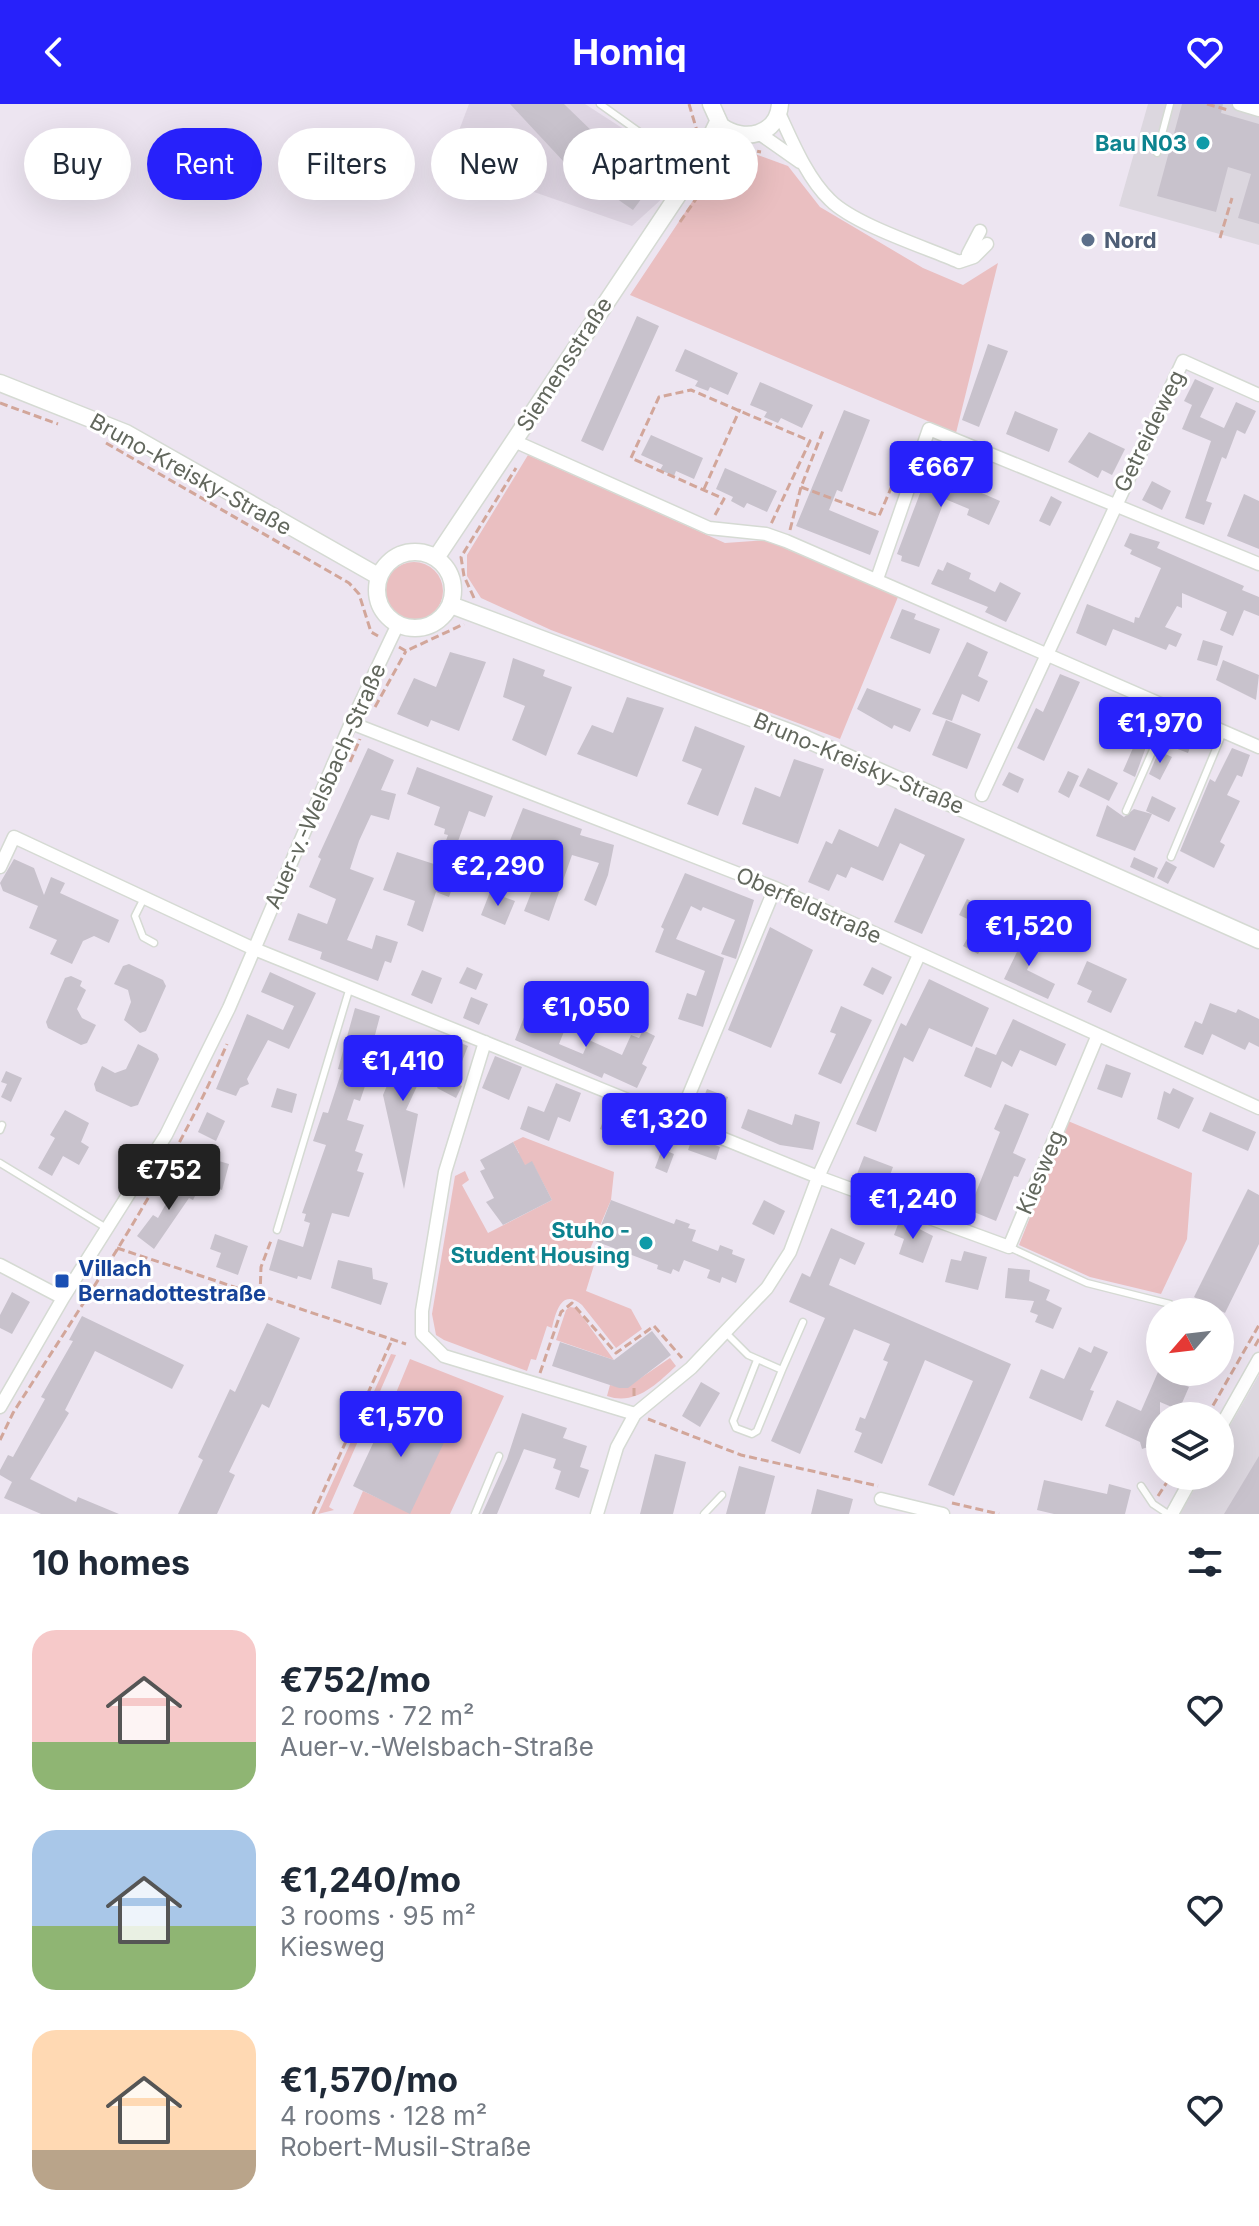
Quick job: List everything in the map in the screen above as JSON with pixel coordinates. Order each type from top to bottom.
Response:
[{"type":"street","points":[[711,104],[722,126],[736,134],[760,134],[811,171]]},
{"type":"street","points":[[1239,104],[1259,110]]},
{"type":"street","points":[[760,134],[780,108]]},
{"type":"street","points":[[780,108],[792,143],[830,201],[870,224],[959,262],[974,257],[987,244]]},
{"type":"street","name":"Siemensstraße","points":[[436,558],[521,445],[676,200]]},
{"type":"street","points":[[959,262],[973,249],[980,231]]},
{"type":"street","name":"Getreideweg","points":[[1114,502],[1183,361],[1259,395]]},
{"type":"street","name":"Bruno-Kreisky-Straße","points":[[0,383],[126,433],[378,576]]},
{"type":"street","name":"Getreideweg","points":[[877,579],[929,429],[1114,502],[1259,564]]},
{"type":"street","points":[[521,445],[709,528],[766,534],[786,541],[1259,747]]},
{"type":"street","points":[[982,795],[1114,502]]},
{"type":"street","points":[[419,552],[436,558],[449,573],[453,584],[451,605],[436,622],[424,627],[398,624],[378,599],[378,576],[394,558],[406,553],[419,552]]},
{"type":"street","name":"Bruno-Kreisky-Straße","points":[[451,605],[797,735],[1259,940]]},
{"type":"street","name":"Auer-v.-Welsbach-Straße","points":[[0,1407],[63,1298],[166,1135],[229,1008],[252,948],[294,862],[351,723],[398,624]]},
{"type":"street","name":"Oberfeldstraße","points":[[351,723],[775,888],[1097,1037],[1259,1108]]},
{"type":"street","points":[[0,867],[14,837],[252,948],[818,1177],[1009,1247]]},
{"type":"street","points":[[678,1121],[775,888]]},
{"type":"street","points":[[597,1514],[617,1447],[635,1414],[691,1368],[767,1288],[790,1252],[818,1177],[919,955]]},
{"type":"street","name":"Kiesweg","points":[[1009,1247],[1097,1037]]},
{"type":"street","points":[[485,1042],[445,1172],[422,1311],[422,1334],[444,1356],[635,1414]]},
{"type":"street","points":[[0,1265],[63,1298]]},
{"type":"street","points":[[1234,1403],[1259,1359]]},
{"type":"street","points":[[1170,1514],[1185,1490]]},
{"type":"street","points":[[882,1493],[942,1507]]},
{"type":"lane","points":[[600,104],[634,128]]},
{"type":"lane","points":[[1157,153],[1170,104]]},
{"type":"lane","points":[[1126,811],[1171,709]]},
{"type":"lane","points":[[1171,857],[1223,732]]},
{"type":"lane","points":[[144,898],[135,916],[143,937],[154,943]]},
{"type":"lane","points":[[277,1230],[350,987]]},
{"type":"lane","points":[[0,1163],[108,1229]]},
{"type":"lane","points":[[1009,1247],[1087,1283],[1146,1298]]},
{"type":"lane","points":[[757,1360],[733,1421],[736,1428],[752,1434],[757,1431],[803,1322]]},
{"type":"lane","points":[[725,1331],[757,1360],[782,1370]]},
{"type":"lane","points":[[475,1514],[499,1456]]},
{"type":"lane","points":[[1141,1486],[1153,1504],[1170,1514]]},
{"type":"lane","points":[[704,1514],[722,1495]]},
{"type":"path","points":[[689,104],[695,128]]},
{"type":"path","points":[[758,151],[762,152]]},
{"type":"path","points":[[1220,238],[1232,198]]},
{"type":"path","points":[[673,232],[696,200]]},
{"type":"path","points":[[714,516],[724,499],[631,458],[659,397],[691,390],[810,441],[766,534]]},
{"type":"path","points":[[0,403],[71,428]]},
{"type":"path","points":[[703,490],[740,409]]},
{"type":"path","points":[[786,541],[799,505],[801,487],[824,428]]},
{"type":"path","points":[[99,438],[349,583],[359,594],[371,632],[376,635]]},
{"type":"path","points":[[472,602],[474,597],[464,576],[461,557],[521,445]]},
{"type":"path","points":[[801,487],[879,516],[902,463]]},
{"type":"path","points":[[371,714],[406,651],[463,624]]},
{"type":"path","points":[[400,648],[406,651]]},
{"type":"path","points":[[260,1296],[264,1257],[277,1230]]},
{"type":"path","points":[[117,1248],[406,1344]]},
{"type":"path","points":[[536,1384],[561,1312],[565,1305],[572,1303],[616,1353],[654,1326],[691,1368]]},
{"type":"path","points":[[1215,1402],[1259,1325]]},
{"type":"path","points":[[313,1514],[392,1340]]},
{"type":"path","points":[[635,1414],[741,1455],[882,1493]]},
{"type":"path","points":[[942,1507],[999,1514]]},
{"type":"shaded area","points":[[469,104],[585,104],[622,128],[563,128],[563,200],[661,200],[632,226],[547,197],[547,128],[460,128]]},
{"type":"shaded area","points":[[1148,104],[1259,104],[1259,245],[1119,206]]},
{"type":"shaded area","points":[[758,155],[788,166],[820,207],[923,268],[963,285],[998,263],[956,433],[630,295],[693,200],[758,200]]},
{"type":"shaded area","points":[[528,455],[725,543],[767,540],[898,597],[840,739],[551,630],[481,598],[467,576],[467,555]]},
{"type":"shaded area","points":[[414,562],[435,570],[443,591],[435,612],[414,620],[393,612],[385,591],[393,570]]},
{"type":"shaded area","points":[[1068,1121],[1192,1173],[1187,1239],[1161,1294],[1090,1277],[1019,1245]]},
{"type":"shaded area","points":[[523,1137],[614,1172],[611,1200],[590,1249],[598,1252],[586,1291],[631,1309],[642,1329],[616,1348],[582,1305],[575,1300],[565,1300],[558,1309],[552,1328],[547,1326],[536,1360],[531,1359],[527,1371],[444,1340],[436,1335],[432,1314],[455,1176],[465,1171],[469,1180],[462,1185],[488,1233],[552,1200],[532,1162],[521,1167],[515,1155],[519,1153],[513,1142]]},
{"type":"shaded area","points":[[576,1308],[614,1360],[556,1340],[566,1310]]},
{"type":"shaded area","points":[[391,1354],[396,1355],[329,1507],[334,1510],[318,1514]]},
{"type":"shaded area","points":[[670,1358],[676,1366],[645,1392],[627,1398],[607,1396],[610,1385],[626,1388]]},
{"type":"shaded area","points":[[410,1359],[504,1396],[450,1514],[353,1514],[363,1491],[410,1513],[391,1405]]},
{"type":"shaded area","points":[[1259,1375],[1259,1514],[1180,1514],[1194,1490],[1234,1490],[1234,1419]]},
{"type":"building","points":[[510,104],[564,104],[589,128],[563,128],[563,161],[547,144],[547,128],[532,128]]},
{"type":"building","name":"Bau N03","points":[[1182,104],[1223,104],[1221,113],[1259,124],[1259,224],[1238,218],[1251,174],[1228,167],[1216,212],[1157,196]]},
{"type":"building","points":[[619,200],[640,200],[633,210]]},
{"type":"building","points":[[637,316],[659,326],[603,451],[581,441]]},
{"type":"building","points":[[988,344],[1008,351],[979,427],[962,420]]},
{"type":"building","points":[[685,349],[738,373],[728,395],[710,387],[708,391],[695,386],[698,381],[675,371]]},
{"type":"building","points":[[1195,379],[1214,388],[1200,417],[1224,428],[1236,402],[1256,411],[1245,434],[1237,430],[1226,459],[1222,457],[1206,501],[1212,503],[1204,525],[1185,518],[1211,441],[1182,429],[1192,405],[1184,401]]},
{"type":"building","points":[[760,382],[813,405],[802,428],[781,418],[778,423],[764,417],[767,412],[750,405]]},
{"type":"building","points":[[844,410],[870,420],[842,492],[837,490],[829,510],[879,531],[870,555],[796,526]]},
{"type":"building","points":[[1015,411],[1058,429],[1049,452],[1006,434]]},
{"type":"building","points":[[1089,432],[1125,449],[1112,475],[1102,470],[1098,478],[1068,462]]},
{"type":"building","points":[[651,435],[703,458],[694,479],[676,471],[674,476],[660,470],[663,465],[641,455]]},
{"type":"building","points":[[933,459],[956,468],[952,480],[1000,501],[989,525],[967,515],[969,509],[945,499],[919,567],[901,561],[902,556],[897,554]]},
{"type":"building","points":[[725,468],[777,491],[767,512],[747,503],[744,508],[731,501],[733,497],[716,489]]},
{"type":"building","points":[[1152,481],[1171,491],[1162,510],[1142,500]]},
{"type":"building","points":[[1244,494],[1259,501],[1259,549],[1227,536]]},
{"type":"building","points":[[1051,496],[1062,502],[1050,526],[1039,521]]},
{"type":"building","points":[[1130,533],[1160,542],[1157,548],[1244,586],[1242,590],[1259,597],[1259,616],[1244,610],[1233,636],[1220,630],[1227,612],[1182,593],[1182,608],[1177,606],[1165,627],[1182,634],[1176,647],[1169,644],[1166,650],[1113,629],[1106,646],[1076,633],[1087,604],[1134,623],[1135,617],[1139,618],[1161,568],[1130,554],[1132,550],[1124,546]]},
{"type":"building","points":[[947,562],[971,573],[969,579],[995,592],[1000,582],[1021,593],[1006,622],[985,612],[988,607],[931,584],[938,569],[943,571]]},
{"type":"building","points":[[902,609],[916,614],[914,619],[940,629],[930,654],[890,638]]},
{"type":"building","points":[[1203,640],[1223,646],[1217,666],[1197,660]]},
{"type":"building","points":[[967,642],[988,652],[978,676],[988,681],[979,702],[962,694],[952,721],[932,714]]},
{"type":"building","points":[[450,652],[486,662],[459,731],[431,720],[428,727],[397,714],[414,678],[436,687]]},
{"type":"building","points":[[513,658],[545,670],[543,676],[572,687],[546,756],[512,740],[525,706],[503,697]]},
{"type":"building","points":[[1223,660],[1259,675],[1256,700],[1216,680]]},
{"type":"building","points":[[1060,674],[1080,682],[1044,761],[1017,748],[1036,708],[1043,712]]},
{"type":"building","points":[[867,688],[921,709],[910,732],[894,725],[892,729],[857,709]]},
{"type":"building","points":[[627,697],[664,708],[637,777],[577,754],[592,725],[613,733]]},
{"type":"building","points":[[1139,709],[1157,717],[1135,777],[1123,771],[1136,741],[1127,737]]},
{"type":"building","points":[[946,720],[981,734],[967,769],[932,755]]},
{"type":"building","points":[[695,726],[745,746],[718,816],[687,804],[702,769],[682,761]]},
{"type":"building","points":[[1178,726],[1195,733],[1188,753],[1170,746]]},
{"type":"building","points":[[368,748],[394,760],[381,790],[396,794],[389,820],[371,815],[359,841],[350,869],[374,878],[347,940],[372,949],[376,935],[398,942],[391,963],[385,961],[378,981],[320,959],[322,952],[288,940],[298,913],[327,924],[336,899],[309,887],[321,859],[318,857]]},
{"type":"building","points":[[1232,748],[1250,755],[1242,777],[1237,775],[1227,795],[1240,801],[1220,842],[1225,845],[1214,868],[1180,851],[1210,779],[1215,782]]},
{"type":"building","points":[[1159,751],[1172,757],[1160,780],[1149,774]]},
{"type":"building","points":[[794,759],[824,769],[798,844],[742,824],[755,787],[780,797]]},
{"type":"building","points":[[417,767],[493,796],[485,817],[469,811],[453,855],[457,856],[451,872],[457,874],[449,897],[436,892],[423,932],[407,925],[415,901],[383,890],[397,852],[437,865],[448,835],[444,834],[445,829],[434,825],[440,807],[407,794]]},
{"type":"building","points":[[1088,768],[1118,783],[1109,801],[1079,786]]},
{"type":"building","points":[[1068,771],[1079,776],[1069,798],[1058,792]]},
{"type":"building","points":[[1009,772],[1024,779],[1018,793],[1002,785]]},
{"type":"building","points":[[1152,796],[1176,808],[1169,822],[1146,811]]},
{"type":"building","points":[[1107,805],[1124,817],[1134,809],[1152,814],[1135,851],[1096,836]]},
{"type":"building","points":[[523,808],[582,829],[580,835],[614,845],[608,875],[596,906],[584,900],[599,863],[572,855],[549,921],[524,911],[537,878],[493,861],[499,845],[507,848]]},
{"type":"building","points":[[895,808],[965,839],[922,934],[894,922],[925,855],[900,843],[883,881],[851,867],[846,878],[837,874],[829,891],[808,882],[826,841],[832,844],[839,829],[878,847]]},
{"type":"building","points":[[1134,857],[1158,868],[1154,878],[1130,867]]},
{"type":"building","points":[[14,859],[34,868],[44,895],[51,877],[65,883],[60,893],[119,920],[109,943],[94,936],[83,941],[72,964],[50,954],[57,940],[29,928],[38,906],[3,891],[0,883]]},
{"type":"building","points":[[1166,861],[1177,867],[1168,884],[1157,878]]},
{"type":"building","points":[[685,873],[754,900],[736,959],[721,954],[735,920],[703,907],[701,911],[691,906],[676,939],[724,958],[703,1027],[678,1019],[687,993],[696,996],[705,971],[655,952],[664,929],[661,927]]},
{"type":"building","points":[[490,892],[515,901],[505,925],[481,915]]},
{"type":"building","points":[[967,899],[1006,917],[998,933],[991,930],[978,954],[963,946],[976,923],[959,915]]},
{"type":"building","points":[[770,927],[813,950],[771,1048],[728,1030]]},
{"type":"building","points":[[1028,929],[1043,936],[1027,970],[1055,984],[1048,999],[1004,979]]},
{"type":"building","points":[[1087,961],[1127,979],[1111,1013],[1087,1002],[1092,991],[1077,984]]},
{"type":"building","points":[[129,964],[163,980],[166,986],[146,1031],[140,1033],[124,1020],[131,1002],[128,990],[114,984],[123,966]]},
{"type":"building","points":[[467,967],[483,974],[476,990],[459,983]]},
{"type":"building","points":[[872,967],[892,977],[883,995],[863,985]]},
{"type":"building","points":[[422,970],[442,978],[432,1004],[411,995]]},
{"type":"building","points":[[270,972],[316,993],[289,1049],[268,1040],[247,1079],[249,1084],[240,1088],[236,1096],[216,1089],[247,1014],[283,1030],[294,1006],[261,992]]},
{"type":"building","points":[[71,976],[82,981],[80,986],[86,990],[77,1009],[82,1018],[96,1025],[87,1043],[81,1045],[48,1028],[46,1022],[65,978]]},
{"type":"building","points":[[929,979],[989,1008],[972,1047],[929,1028],[913,1062],[904,1057],[876,1132],[856,1124],[901,1023],[906,1026]]},
{"type":"building","points":[[471,997],[488,1004],[479,1025],[463,1018]]},
{"type":"building","points":[[530,1002],[547,1009],[543,1020],[565,1029],[559,1044],[583,1054],[589,1040],[622,1055],[631,1035],[639,1038],[643,1030],[655,1036],[642,1064],[647,1067],[637,1088],[604,1073],[602,1078],[515,1040]]},
{"type":"building","points":[[1210,1003],[1236,1013],[1238,1009],[1259,1019],[1259,1047],[1249,1042],[1245,1050],[1212,1034],[1203,1055],[1184,1047],[1195,1021],[1202,1024]]},
{"type":"building","points":[[841,1006],[872,1020],[841,1084],[818,1074],[836,1034],[830,1032]]},
{"type":"building","points":[[355,1008],[380,1016],[362,1084],[365,1086],[360,1101],[354,1099],[347,1120],[364,1125],[355,1151],[363,1154],[357,1171],[364,1173],[349,1217],[332,1213],[311,1280],[298,1276],[297,1279],[269,1270],[278,1239],[303,1247],[310,1223],[304,1221],[306,1214],[302,1213],[326,1145],[313,1141],[323,1112],[328,1113],[342,1070],[338,1069]]},
{"type":"building","points":[[1013,1019],[1066,1044],[1056,1066],[1020,1050],[1012,1067],[1002,1061],[991,1088],[964,1076],[976,1047],[996,1055]]},
{"type":"building","points":[[402,1038],[422,1045],[410,1081],[418,1084],[406,1110],[418,1114],[404,1189],[383,1095],[397,1062],[394,1061]]},
{"type":"building","points":[[451,1039],[468,1046],[454,1082],[462,1086],[456,1098],[437,1088],[450,1065],[442,1062]]},
{"type":"building","points":[[138,1044],[157,1054],[159,1059],[138,1105],[131,1107],[96,1091],[94,1084],[102,1066],[115,1073],[126,1069]]},
{"type":"building","points":[[495,1056],[522,1067],[509,1100],[482,1088]]},
{"type":"building","points":[[1106,1064],[1131,1073],[1122,1098],[1097,1089]]},
{"type":"building","points":[[6,1071],[22,1078],[11,1102],[1,1097],[7,1084],[1,1082]]},
{"type":"building","points":[[556,1083],[581,1093],[570,1122],[558,1117],[549,1141],[520,1129],[528,1106],[544,1112]]},
{"type":"building","points":[[277,1088],[297,1094],[292,1113],[271,1107]]},
{"type":"building","points":[[1173,1088],[1194,1098],[1179,1129],[1157,1119],[1164,1091],[1170,1094]]},
{"type":"building","points":[[707,1089],[728,1097],[720,1120],[698,1111]]},
{"type":"building","points":[[1005,1104],[1029,1114],[1013,1153],[1026,1159],[1018,1177],[1014,1176],[996,1221],[969,1210],[1000,1132],[994,1129]]},
{"type":"building","points":[[609,1105],[631,1113],[622,1138],[600,1129]]},
{"type":"building","points":[[748,1109],[792,1125],[795,1114],[820,1122],[813,1150],[780,1145],[741,1128]]},
{"type":"building","points":[[65,1110],[89,1123],[81,1142],[89,1147],[79,1165],[63,1156],[52,1176],[38,1168],[55,1138],[50,1135]]},
{"type":"building","points":[[207,1112],[225,1121],[216,1141],[198,1132]]},
{"type":"building","points":[[1210,1112],[1256,1132],[1248,1151],[1202,1131]]},
{"type":"building","points":[[693,1136],[720,1147],[716,1160],[688,1150]]},
{"type":"building","points":[[513,1142],[525,1165],[532,1161],[552,1200],[503,1225],[486,1202],[494,1198],[480,1171],[485,1169],[480,1160]]},
{"type":"building","points":[[662,1149],[674,1154],[667,1173],[655,1168]]},
{"type":"building","points":[[864,1156],[893,1167],[886,1186],[857,1174]]},
{"type":"building","points":[[212,1159],[229,1164],[222,1190],[205,1186]]},
{"type":"building","points":[[182,1175],[201,1184],[193,1200],[189,1198],[154,1249],[137,1236],[153,1215],[158,1218]]},
{"type":"building","points":[[1248,1189],[1259,1195],[1259,1244],[1232,1298],[1194,1297]]},
{"type":"building","name":"Stuho - Student Housing","points":[[611,1200],[674,1224],[676,1219],[690,1224],[688,1228],[696,1230],[692,1241],[718,1251],[720,1245],[733,1250],[732,1254],[745,1259],[736,1283],[722,1277],[720,1283],[707,1278],[710,1270],[684,1260],[679,1272],[673,1269],[671,1274],[657,1269],[658,1265],[595,1241]]},
{"type":"building","points":[[764,1200],[785,1211],[774,1235],[752,1224]]},
{"type":"building","points":[[900,1219],[933,1236],[923,1263],[899,1254],[904,1239],[894,1235]]},
{"type":"building","points":[[831,1228],[865,1243],[855,1265],[840,1258],[829,1285],[1011,1364],[954,1496],[928,1485],[973,1381],[925,1360],[882,1464],[854,1452],[862,1433],[855,1430],[860,1417],[865,1419],[888,1362],[883,1360],[890,1344],[854,1329],[800,1454],[771,1441],[825,1318],[789,1302],[802,1273],[810,1277]]},
{"type":"building","points":[[215,1234],[248,1246],[238,1275],[216,1267],[221,1253],[210,1249]]},
{"type":"building","points":[[964,1251],[987,1257],[978,1290],[945,1282],[951,1259],[961,1261]]},
{"type":"building","points":[[338,1260],[372,1268],[373,1279],[388,1283],[381,1305],[331,1288]]},
{"type":"building","points":[[1008,1268],[1030,1270],[1029,1281],[1050,1290],[1046,1300],[1062,1308],[1053,1329],[1035,1322],[1038,1315],[1030,1312],[1034,1301],[1005,1298]]},
{"type":"building","points":[[12,1292],[30,1302],[12,1334],[0,1328],[0,1315]]},
{"type":"building","points":[[82,1316],[184,1365],[172,1389],[95,1351],[65,1410],[69,1413],[30,1479],[76,1502],[78,1497],[119,1514],[41,1514],[4,1498],[12,1482],[0,1475],[0,1470],[8,1455],[13,1457],[45,1399],[41,1397],[73,1341],[69,1340]]},
{"type":"building","points":[[267,1323],[300,1338],[269,1408],[262,1404],[229,1472],[235,1475],[217,1514],[178,1514],[203,1460],[198,1457],[230,1389],[235,1392]]},
{"type":"building","points":[[652,1331],[671,1355],[628,1388],[619,1388],[552,1366],[560,1342],[614,1360]]},
{"type":"building","points":[[1094,1346],[1108,1352],[1090,1390],[1094,1391],[1082,1421],[1029,1398],[1041,1369],[1064,1379],[1079,1347],[1091,1353]]},
{"type":"building","points":[[701,1382],[720,1393],[700,1427],[682,1416]]},
{"type":"building","points":[[1152,1386],[1189,1387],[1182,1402],[1146,1402],[1146,1448],[1142,1449],[1140,1442],[1105,1426],[1117,1400],[1141,1411]]},
{"type":"building","points":[[391,1405],[449,1432],[410,1514],[353,1486]]},
{"type":"building","points":[[522,1413],[567,1428],[563,1438],[587,1446],[580,1467],[589,1470],[579,1498],[555,1489],[561,1471],[553,1468],[556,1459],[524,1449],[497,1514],[482,1514],[507,1459]]},
{"type":"building","points":[[655,1454],[686,1462],[673,1514],[640,1514]]},
{"type":"building","points":[[1259,1456],[1259,1514],[1224,1514]]},
{"type":"building","points":[[739,1466],[775,1476],[765,1514],[726,1514]]},
{"type":"building","points":[[1044,1480],[1107,1494],[1109,1484],[1131,1490],[1125,1514],[1054,1514],[1037,1510]]},
{"type":"building","points":[[817,1489],[853,1499],[849,1514],[811,1514]]},
{"type":"place","name":"Bau N03","points":[[1203,143]]},
{"type":"place","name":"Nord","points":[[1088,240]]},
{"type":"place","name":"Stuho - Student Housing","points":[[646,1243]]},
{"type":"place","name":"Villach Bernadottestraße","points":[[62,1281]]}]
